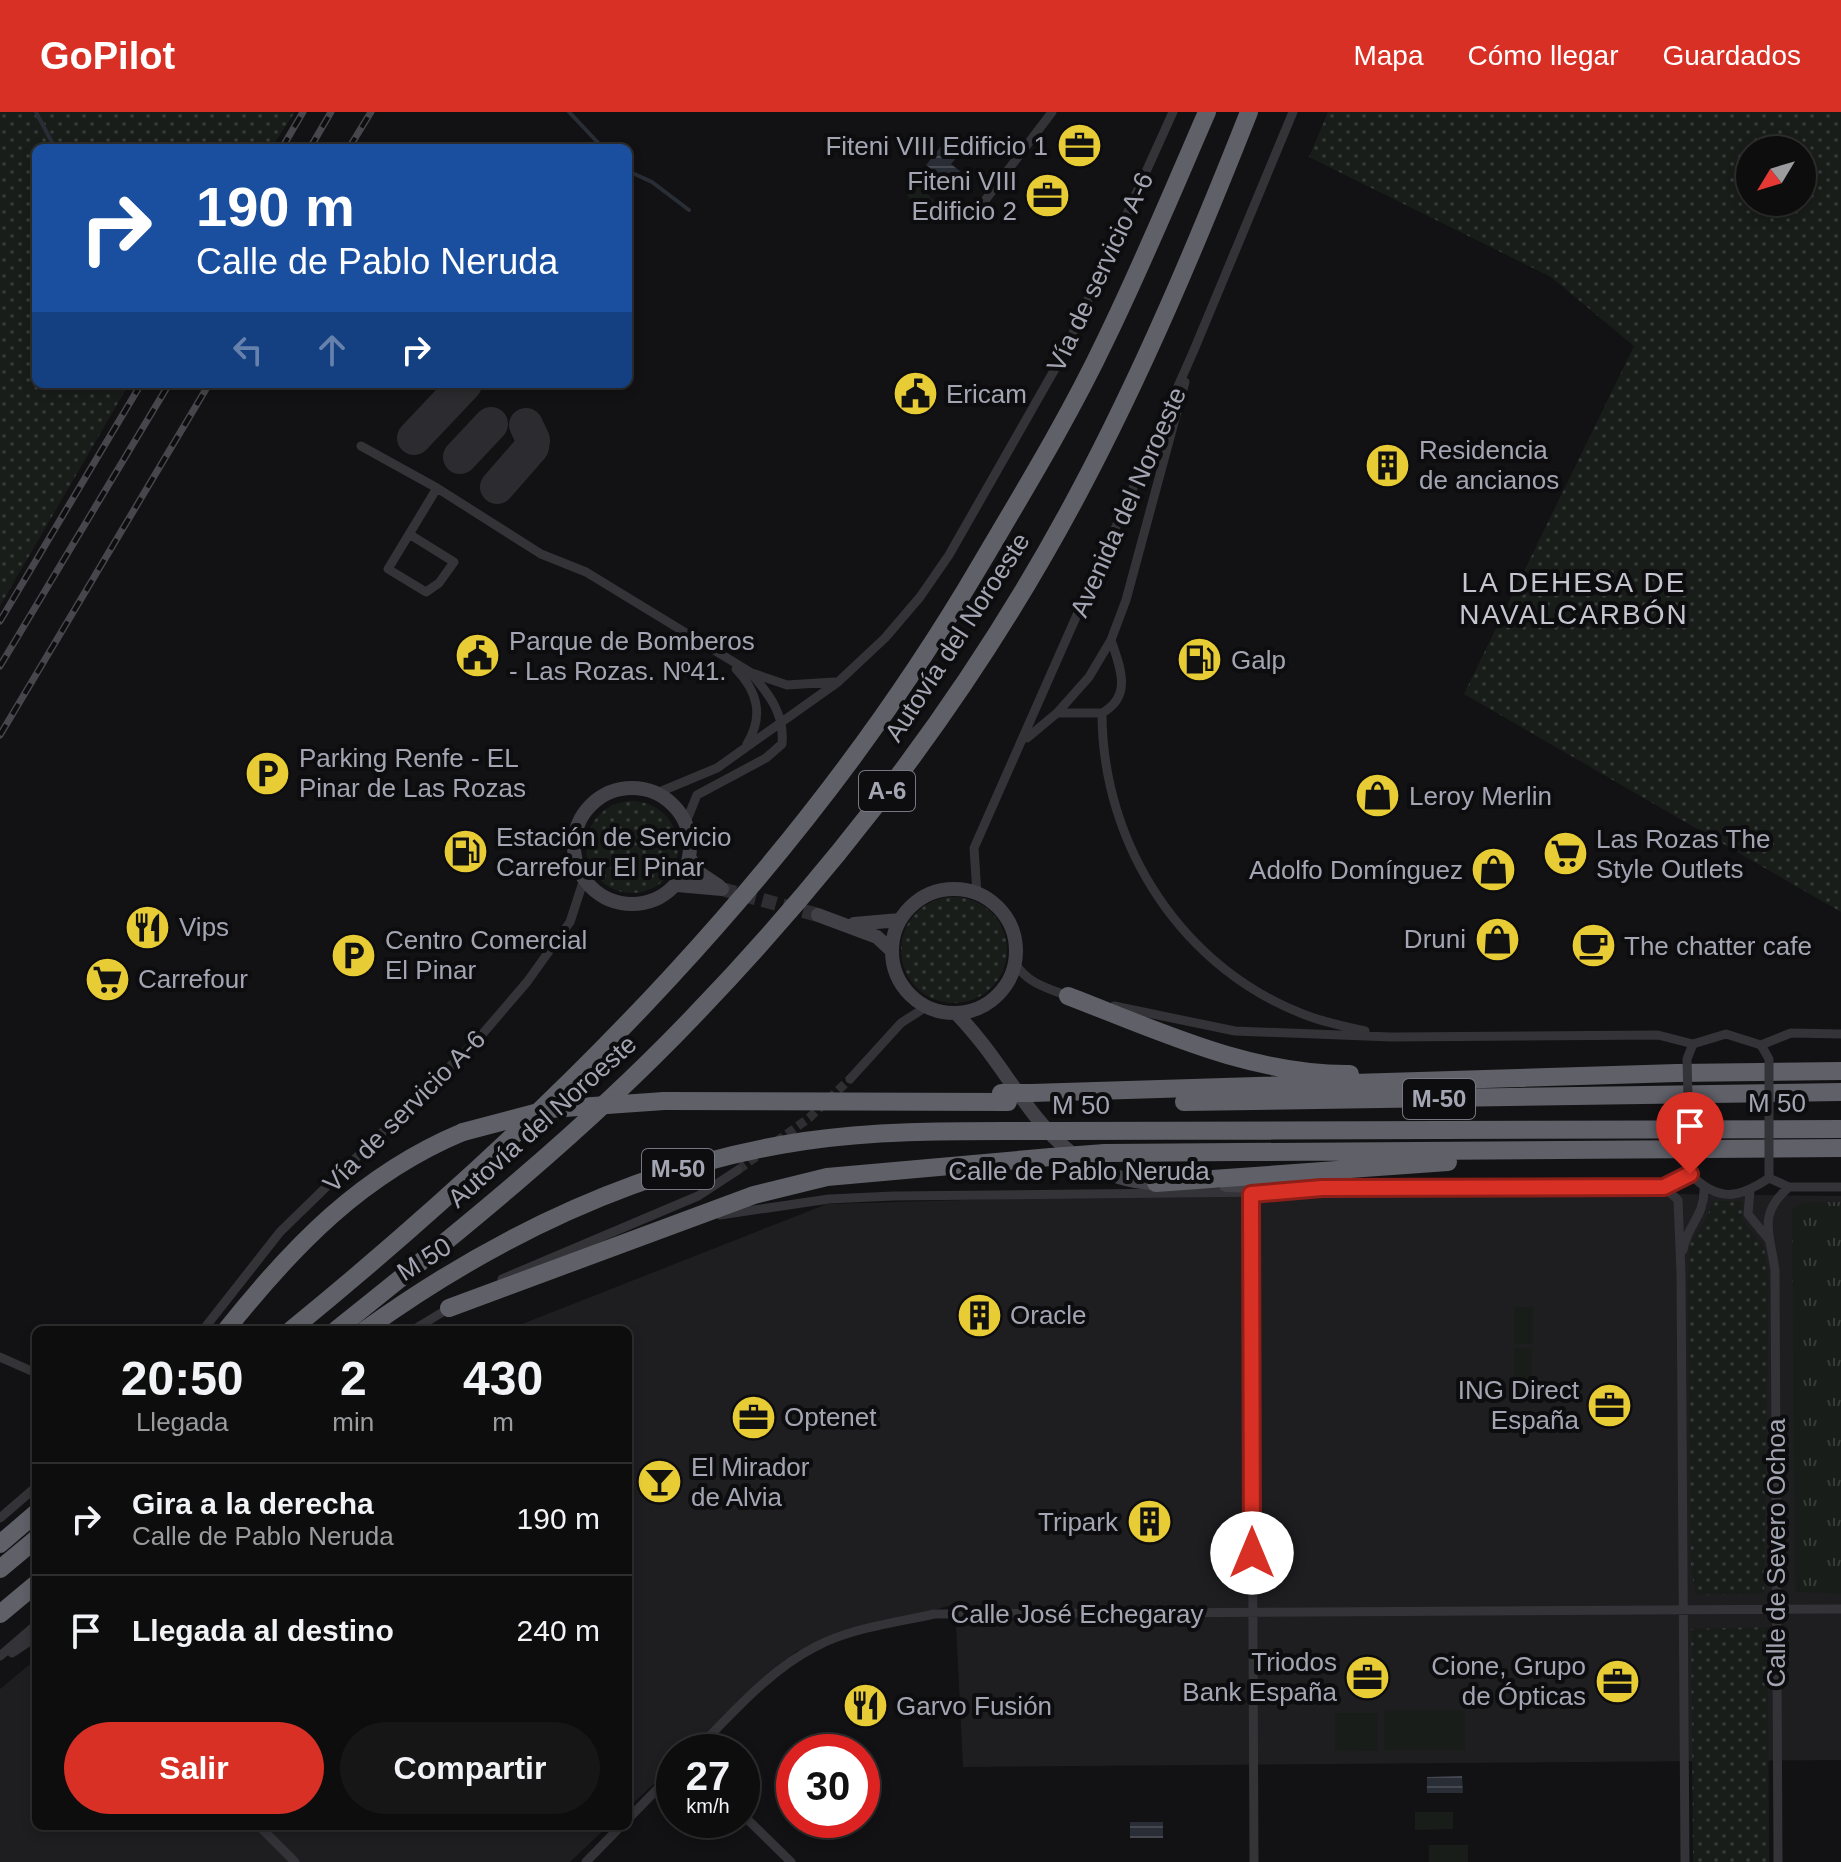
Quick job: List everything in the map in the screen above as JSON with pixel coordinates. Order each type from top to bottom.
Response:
[{"type":"highway","name":"Autovía del Noroeste","points":[[296,1326],[494,1156],[595,1059],[724,917],[842,771],[912,672],[981,565],[1098,354],[1207,112]]},
{"type":"highway","name":"Autovía del Noroeste","points":[[341,1326],[639,1071],[761,944],[887,790],[972,672],[1078,495],[1151,343],[1249,112]]},
{"type":"highway","points":[[1068,996],[1207,1050],[1280,1068],[1330,1074],[1560,1069],[1677,1073]]},
{"type":"highway","points":[[1034,1098],[1677,1073],[1841,1071]]},
{"type":"highway","name":"M-50","points":[[230,1326],[323,1220],[370,1181],[410,1156],[463,1132],[550,1109],[664,1101],[1034,1098],[1350,1101],[1841,1092]]},
{"type":"highway","name":"M 50","points":[[371,1326],[500,1243],[578,1205],[682,1168],[742,1152],[808,1140],[893,1133],[1029,1131],[1841,1129]]},
{"type":"highway","points":[[449,1308],[754,1195],[827,1177],[1105,1153],[1841,1148]]},
{"type":"highway","points":[[1156,1183],[1616,1149]]},
{"type":"highway","points":[[0,1544],[32,1516]]},
{"type":"highway","points":[[0,1569],[32,1542]]},
{"type":"highway","points":[[0,1614],[32,1587]]},
{"type":"street","points":[[977,211],[1052,112]]},
{"type":"street","name":"Vía de servicio A-6","points":[[657,793],[717,768],[838,682],[885,638],[949,555],[1064,353],[1173,112]]},
{"type":"street","name":"Avenida del Noroeste","points":[[977,894],[974,848],[1194,350],[1293,112]]},
{"type":"street","points":[[1024,740],[1057,713],[1089,677],[1111,640],[1126,600],[1194,350]]},
{"type":"street","points":[[361,446],[437,488],[541,554],[586,572],[750,672],[787,685],[838,682]]},
{"type":"street","points":[[409,534],[454,562],[439,583],[426,592],[388,569],[409,534],[437,488]]},
{"type":"street","points":[[1057,713],[1102,713],[1119,698],[1123,682],[1111,640]]},
{"type":"street","points":[[728,660],[747,681],[759,707],[756,728],[745,748]]},
{"type":"street","points":[[677,885],[722,889],[701,874],[690,859],[686,822],[697,795],[775,752],[782,744],[782,723],[770,695],[750,672]]},
{"type":"street","points":[[1102,713],[1102,747],[1120,829],[1159,901],[1211,959],[1278,1002],[1311,1017],[1384,1036]]},
{"type":"street","points":[[686,822],[674,805],[657,793],[638,788],[619,789],[602,796],[587,808],[578,824],[574,843],[577,866],[584,879],[607,899],[637,905],[666,895],[677,885],[690,859]]},
{"type":"street","name":"Vía de servicio A-6","points":[[206,1326],[280,1232],[479,1038],[520,990],[570,922],[584,879]]},
{"type":"street","points":[[960,889],[977,894],[995,906],[1008,922],[1015,942],[1015,963],[1006,985],[989,1002],[956,1013],[926,1007],[901,984],[892,951],[900,920],[925,896],[960,889]]},
{"type":"street","points":[[818,915],[877,937],[892,951]]},
{"type":"street","points":[[849,924],[900,920]]},
{"type":"street","points":[[1015,963],[1021,973],[1036,984],[1068,996],[1235,1031],[1384,1036],[1658,1035],[1693,1044],[1726,1034],[1761,1045],[1791,1033],[1841,1034]]},
{"type":"street","points":[[850,1079],[901,1023],[926,1007]]},
{"type":"street","points":[[956,1013],[974,1032],[1050,1134],[1070,1154],[1105,1175],[1156,1183],[1322,1188]]},
{"type":"street","points":[[1693,1044],[1687,1059],[1690,1174],[1704,1188],[1727,1196],[1750,1191],[1769,1178]]},
{"type":"street","points":[[1761,1045],[1769,1059],[1769,1178]]},
{"type":"street","points":[[420,1326],[490,1284],[698,1196],[738,1170]]},
{"type":"street","name":"Calle de Pablo Neruda","points":[[685,1220],[829,1199],[893,1196],[1251,1194],[1322,1188],[1664,1187],[1690,1174]]},
{"type":"street","points":[[1769,1178],[1789,1187],[1841,1187]]},
{"type":"street","points":[[1664,1187],[1678,1200],[1681,1273],[1685,1862]]},
{"type":"street","name":"Calle de Severo Ochoa","points":[[1778,1862],[1775,1270],[1767,1216],[1774,1200],[1789,1187]]},
{"type":"street","points":[[1681,1273],[1685,1239],[1704,1206],[1704,1188]]},
{"type":"street","points":[[1750,1191],[1748,1214],[1772,1244]]},
{"type":"street","points":[[1251,1194],[1254,1862]]},
{"type":"street","points":[[0,1357],[32,1371]]},
{"type":"street","points":[[0,1518],[32,1490]]},
{"type":"street","name":"Calle José Echegaray","points":[[712,1734],[765,1682],[812,1648],[834,1638],[934,1614],[1252,1615],[1841,1609]]},
{"type":"street","points":[[0,1656],[32,1628]]},
{"type":"street","points":[[0,1662],[32,1640]]},
{"type":"street","points":[[632,1815],[656,1790]]},
{"type":"street","points":[[263,1830],[295,1862]]},
{"type":"street","points":[[586,1862],[617,1830]]},
{"type":"street","points":[[760,1832],[791,1862]]},
{"type":"shaded area","points":[[943,144],[958,156],[951,164],[961,172],[950,185],[926,165]]},
{"type":"shaded area","points":[[1323,1190],[1841,1196],[1841,1760],[963,1767],[955,1604],[797,1651],[707,1734],[656,1734],[656,1782],[632,1804],[632,1326],[517,1326],[827,1204]]},
{"type":"shaded area","points":[[32,1662],[32,1830],[604,1830],[570,1862],[0,1862],[0,1689]]},
{"type":"shaded area","points":[[1462,1776],[1463,1793],[1427,1793],[1427,1777]]},
{"type":"shaded area","points":[[1130,1822],[1163,1822],[1163,1838],[1130,1838]]},
{"type":"green space","points":[[0,112],[295,112],[274,144],[32,144],[32,388],[127,388],[0,606]]},
{"type":"green space","points":[[1328,112],[1841,112],[1841,912],[1464,694],[1634,346],[1551,277],[1309,157]]},
{"type":"green space","points":[[914,181],[943,209],[932,220],[907,196]]},
{"type":"green space","points":[[632,801],[658,809],[670,821],[678,847],[670,873],[658,885],[632,893],[606,885],[594,873],[586,847],[594,821],[606,809]]},
{"type":"green space","points":[[954,897],[974,901],[991,913],[1003,930],[1007,950],[1003,970],[991,987],[974,999],[954,1003],[934,999],[917,987],[905,970],[901,950],[905,930],[917,913],[934,901]]},
{"type":"green space","points":[[1712,1201],[1741,1201],[1743,1219],[1764,1248],[1769,1276],[1764,1594],[1696,1595],[1691,1570],[1688,1279],[1690,1244],[1708,1216]]},
{"type":"green space","points":[[1803,1202],[1841,1202],[1841,1594],[1795,1592],[1792,1210]]},
{"type":"green space","points":[[1514,1307],[1533,1307],[1533,1344],[1514,1344]]},
{"type":"green space","points":[[1514,1348],[1532,1348],[1532,1386],[1514,1386]]},
{"type":"green space","points":[[1768,1627],[1769,1862],[1693,1862],[1691,1629]]},
{"type":"green space","points":[[1384,1710],[1465,1710],[1465,1750],[1384,1750]]},
{"type":"green space","points":[[1335,1713],[1378,1713],[1378,1751],[1335,1750]]},
{"type":"green space","points":[[1415,1812],[1453,1812],[1453,1829],[1415,1830]]},
{"type":"green space","points":[[1429,1845],[1468,1845],[1468,1862],[1429,1862]]},
{"type":"waterway","points":[[36,112],[53,144]]},
{"type":"waterway","points":[[569,112],[599,144]]},
{"type":"waterway","points":[[632,173],[652,182],[689,210]]},
{"type":"taxiway","points":[[414,438],[461,388]]},
{"type":"taxiway","points":[[460,457],[491,424]]},
{"type":"taxiway","points":[[497,487],[532,447],[533,440],[526,425]]},
{"type":"tunnel","points":[[722,889],[818,915]]},
{"type":"tunnel","points":[[776,1142],[809,1118],[850,1079]]},
{"type":"tunnel","points":[[738,1170],[761,1153]]},
{"type":"railway","points":[[284,144],[303,112]]},
{"type":"railway","points":[[312,144],[331,112]]},
{"type":"railway","points":[[351,144],[371,112]]},
{"type":"railway","points":[[0,621],[139,388]]},
{"type":"railway","points":[[0,666],[167,388]]},
{"type":"railway","points":[[0,735],[207,388]]},
{"type":"place","name":"Fiteni VIII Edificio 1","points":[[1079,146]]},
{"type":"place","name":"Fiteni VIII Edificio 2","points":[[1048,196]]},
{"type":"place","name":"Ericam","points":[[915,394]]},
{"type":"place","name":"Residencia de ancianos","points":[[1388,465]]},
{"type":"place","name":"Parque de Bomberos - Las Rozas. Nº41.","points":[[478,656]]},
{"type":"place","name":"Galp","points":[[1200,660]]},
{"type":"place","name":"Parking Renfe - EL Pinar de Las Rozas","points":[[268,773]]},
{"type":"place","name":"Leroy Merlin","points":[[1378,796]]},
{"type":"place","name":"Estación de Servicio Carrefour El Pinar","points":[[465,852]]},
{"type":"place","name":"Las Rozas The Style Outlets","points":[[1565,854]]},
{"type":"place","name":"Adolfo Domínguez","points":[[1494,870]]},
{"type":"place","name":"Vips","points":[[148,927]]},
{"type":"place","name":"Druni","points":[[1497,939]]},
{"type":"place","name":"The chatter cafe","points":[[1593,946]]},
{"type":"place","name":"Centro Comercial El Pinar","points":[[354,955]]},
{"type":"place","name":"Carrefour","points":[[107,979]]},
{"type":"place","name":"Oracle","points":[[979,1315]]},
{"type":"place","name":"ING Direct España","points":[[1610,1405]]},
{"type":"place","name":"Optenet","points":[[753,1417]]},
{"type":"place","name":"El Mirador de Alvia","points":[[660,1482]]},
{"type":"place","name":"Tripark","points":[[1149,1522]]},
{"type":"place","name":"Triodos Bank España","points":[[1368,1677]]},
{"type":"place","name":"Cione, Grupo de Ópticas","points":[[1617,1681]]},
{"type":"place","name":"Garvo Fusión","points":[[865,1706]]},
{"type":"district","name":"LA DEHESA DE NAVALCARBÓN","points":[[1574,598]]},
{"type":"route","points":[[1252,1553],[1251,1194],[1322,1188],[1664,1187],[1690,1174]]}]
